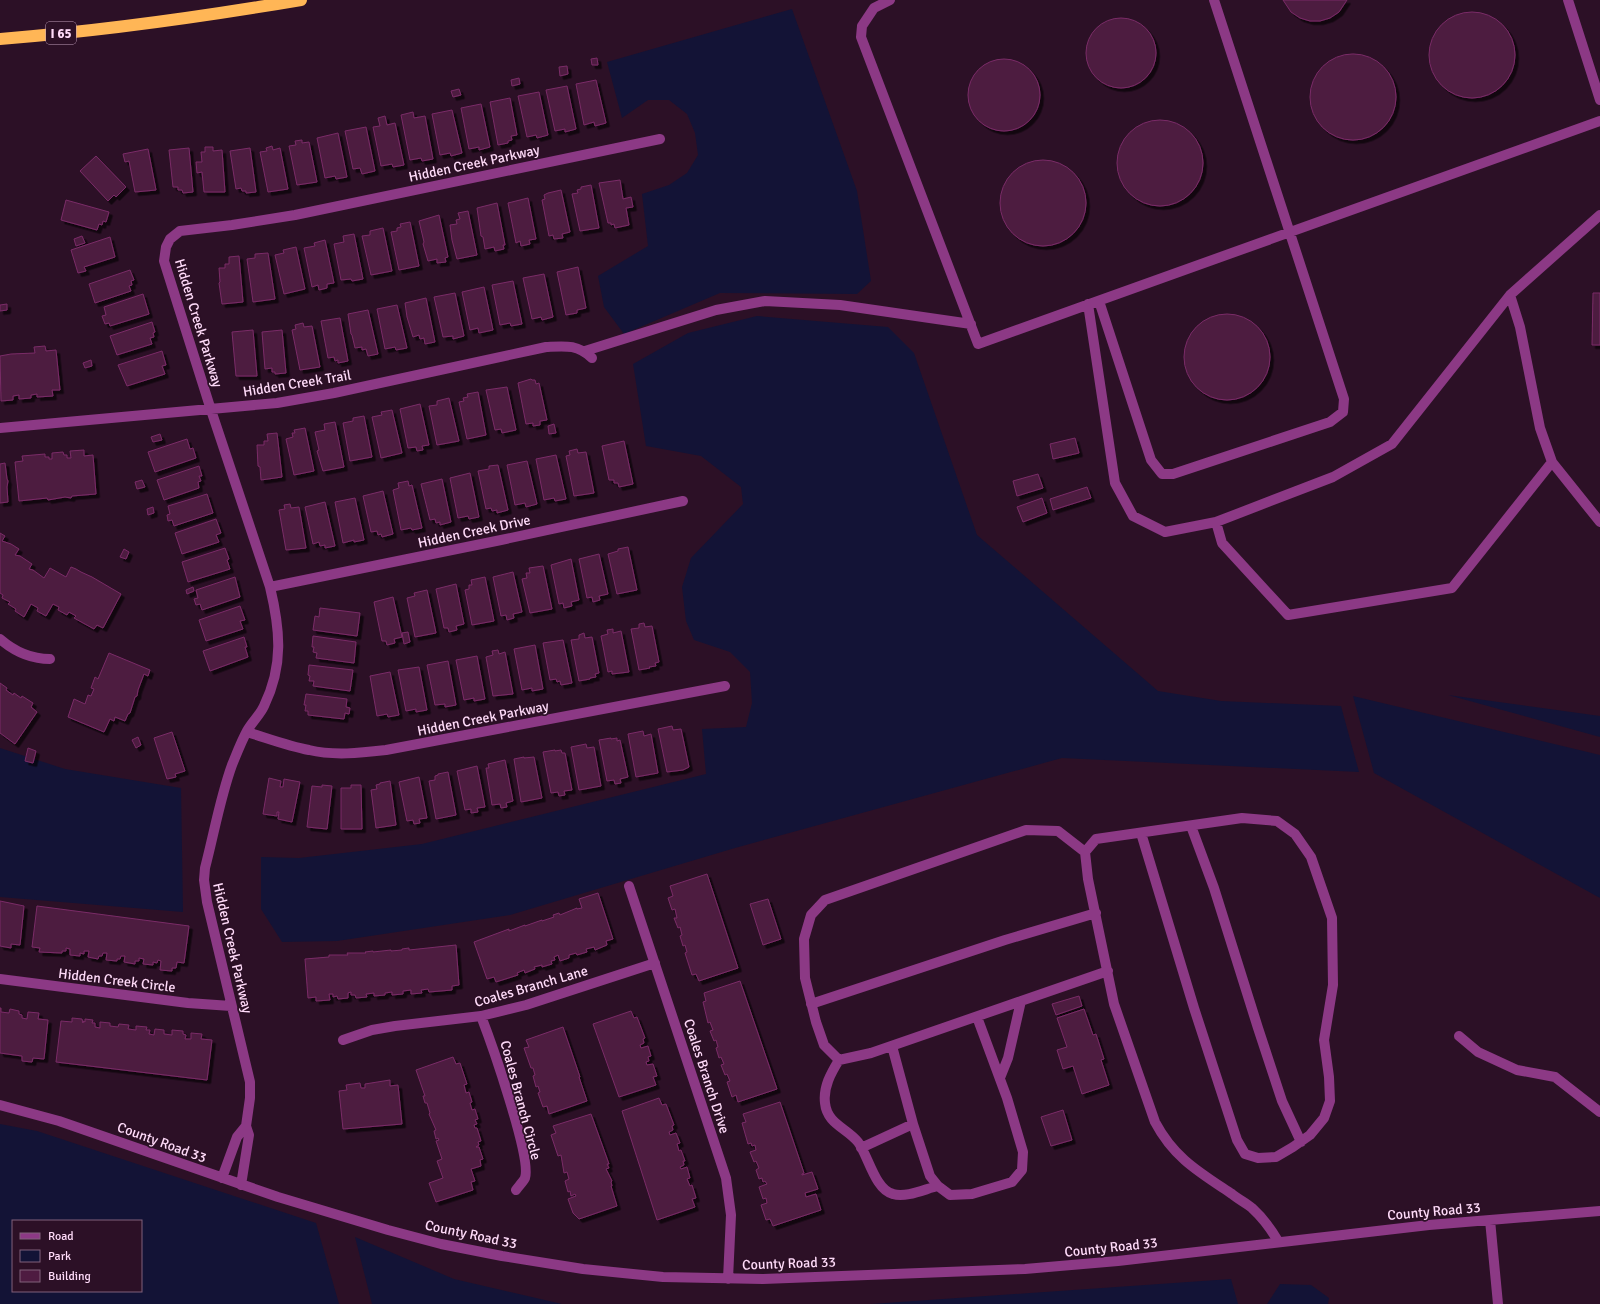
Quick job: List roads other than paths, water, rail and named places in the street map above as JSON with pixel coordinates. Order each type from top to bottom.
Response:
[{"type":"highway","name":"I 65","points":[[0,39],[137,24],[228,12],[301,0]]},
{"type":"street","points":[[890,0],[874,8],[862,26],[861,37],[978,344],[1600,121]]},
{"type":"street","points":[[1099,300],[1151,460],[1162,474],[1173,474],[1330,422],[1343,412],[1344,398],[1214,0]]},
{"type":"street","points":[[1568,0],[1600,100]]},
{"type":"street","name":"Hidden Creek Parkway","points":[[241,1184],[249,1135],[246,1126],[250,1098],[250,1082],[216,943],[204,880],[205,868],[227,780],[247,732],[266,701],[273,684],[279,639],[276,612],[270,587],[211,410],[164,261],[166,247],[174,234],[180,231],[232,225],[295,215],[660,139]]},
{"type":"street","points":[[1088,304],[1115,483],[1133,516],[1165,532],[1216,522],[1333,477],[1392,444],[1510,295],[1600,215]]},
{"type":"street","points":[[1510,295],[1520,327],[1540,428],[1552,462],[1600,522]]},
{"type":"street","name":"Hidden Creek Trail","points":[[0,428],[65,421],[211,410],[299,400],[546,347],[575,347],[588,355],[716,310],[765,302],[840,305],[971,324]]},
{"type":"street","points":[[1216,522],[1222,543],[1288,615],[1452,588],[1552,462]]},
{"type":"street","name":"Hidden Creek Drive","points":[[270,587],[683,501]]},
{"type":"street","points":[[0,639],[24,655],[38,659],[50,659]]},
{"type":"street","name":"Hidden Creek Parkway","points":[[247,732],[310,751],[357,754],[386,750],[725,686]]},
{"type":"street","points":[[1085,852],[1096,839],[1242,818],[1277,821],[1295,834],[1311,857],[1332,918],[1333,985],[1324,1040],[1329,1077],[1330,1101],[1324,1118],[1310,1135],[1276,1157],[1258,1158],[1245,1154],[1237,1140],[1194,1008],[1141,833]]},
{"type":"street","points":[[1191,826],[1214,888],[1255,1021],[1282,1101],[1301,1142]]},
{"type":"street","points":[[839,1060],[824,1044],[816,1022],[805,978],[804,939],[811,915],[825,900],[1026,830],[1058,831],[1085,852],[1088,879],[1114,1004],[1155,1122],[1163,1138],[1176,1153],[1190,1165],[1252,1208],[1268,1225],[1278,1242]]},
{"type":"street","name":"Coales Branch Drive","points":[[629,886],[726,1178],[731,1215],[728,1279]]},
{"type":"street","points":[[811,1004],[1005,940],[1096,913]]},
{"type":"street","name":"Coales Branch Lane","points":[[343,1040],[372,1030],[395,1026],[482,1016],[526,1005],[655,963]]},
{"type":"street","points":[[938,1186],[906,1194],[892,1194],[883,1189],[858,1142],[830,1118],[825,1103],[828,1077],[839,1060],[871,1053],[1108,972]]},
{"type":"street","name":"Hidden Creek Circle","points":[[0,979],[180,1002],[231,1006]]},
{"type":"street","points":[[1000,1078],[1008,1058],[1021,1001]]},
{"type":"street","name":"Coales Branch Circle","points":[[482,1016],[499,1064],[526,1160],[525,1178],[516,1190]]},
{"type":"street","points":[[892,1046],[913,1124],[930,1176],[938,1186],[950,1195],[972,1194],[1012,1182],[1022,1170],[1023,1152],[1007,1098],[977,1017]]},
{"type":"street","points":[[1459,1036],[1478,1052],[1517,1070],[1555,1077],[1600,1112]]},
{"type":"street","name":"County Road 33","points":[[0,1105],[59,1121],[182,1165],[293,1202],[441,1244],[502,1256],[583,1269],[649,1276],[728,1279],[1025,1269],[1118,1261],[1429,1225],[1600,1211]]},
{"type":"street","points":[[861,1148],[913,1124]]},
{"type":"street","name":"Hidden Creek Parkway","points":[[222,1178],[237,1137],[246,1126]]},
{"type":"street","points":[[1490,1220],[1498,1304]]}]
